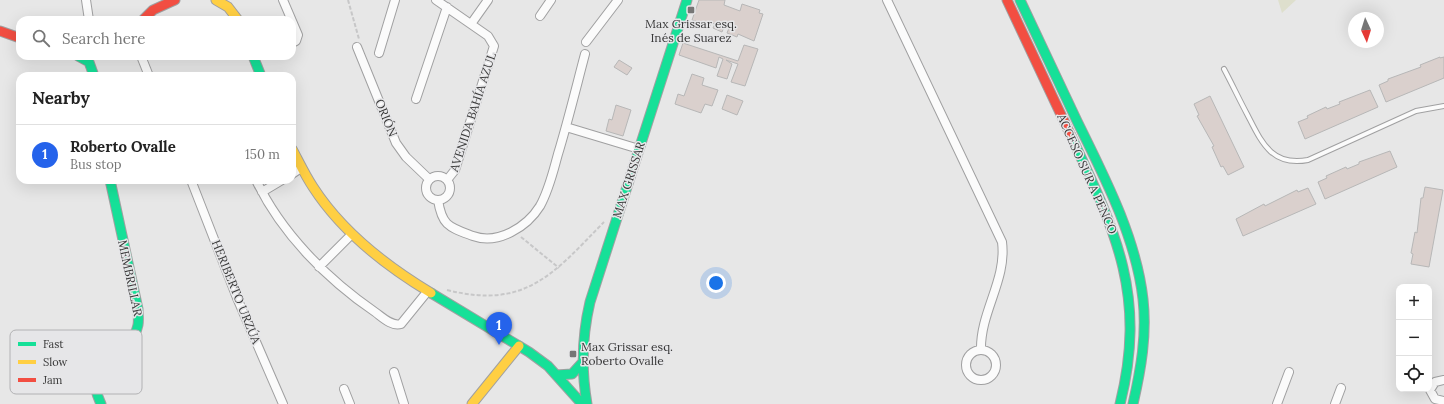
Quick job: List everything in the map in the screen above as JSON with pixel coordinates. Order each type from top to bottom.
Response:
[{"type":"street","points":[[86,0],[88,16]]},
{"type":"street","points":[[146,16],[159,3],[175,0]]},
{"type":"street","points":[[216,0],[228,7],[235,16]]},
{"type":"street","points":[[283,0],[290,16]]},
{"type":"street","points":[[379,53],[395,0]]},
{"type":"street","name":"AVENIDA BAHÍA AZUL","points":[[436,0],[492,39],[494,46],[455,170],[447,180]]},
{"type":"street","points":[[471,24],[488,0]]},
{"type":"street","points":[[540,16],[551,0]]},
{"type":"street","points":[[586,42],[618,0]]},
{"type":"street","name":"MAX GRISSAR","points":[[587,404],[582,363],[584,328],[590,302],[687,0]]},
{"type":"street","points":[[887,0],[1002,242],[1003,264],[983,326],[981,350]]},
{"type":"street","name":"ACCESO SUR A PENCO","points":[[1007,0],[1099,196],[1112,228],[1123,262],[1130,298],[1132,334],[1129,368],[1120,404]]},
{"type":"street","name":"ACCESO SUR A PENCO","points":[[1020,0],[1116,205],[1137,263],[1142,292],[1144,328],[1142,367],[1133,404]]},
{"type":"street","points":[[416,99],[447,7]]},
{"type":"street","points":[[296,30],[298,38],[296,40]]},
{"type":"street","points":[[0,31],[16,37]]},
{"type":"street","name":"ORIÓN","points":[[357,47],[396,143],[406,158],[429,179]]},
{"type":"street","points":[[429,179],[426,184],[426,192],[432,199],[438,200],[441,217],[446,224],[471,235],[481,238],[494,238],[513,230],[530,219],[544,199],[566,127],[585,54]]},
{"type":"street","points":[[86,60],[91,66],[93,72]]},
{"type":"street","points":[[143,60],[147,72]]},
{"type":"street","points":[[256,60],[260,72]]},
{"type":"street","points":[[566,127],[639,149]]},
{"type":"street","points":[[296,157],[301,168],[327,206],[352,235],[387,266],[427,292],[520,346],[539,359],[556,375],[582,404]]},
{"type":"street","points":[[296,171],[301,168]]},
{"type":"street","name":"AVENIDA BAHÍA AZUL","points":[[429,179],[439,176],[447,180],[450,189],[448,194],[444,198],[438,200]]},
{"type":"street","name":"MEMBRILLAR","points":[[111,184],[138,309],[139,322],[135,330]]},
{"type":"street","name":"HERIBERTO URZÚA","points":[[193,184],[240,305],[283,404]]},
{"type":"street","points":[[258,184],[291,233],[319,267],[353,297],[396,325],[404,322],[427,292]]},
{"type":"street","points":[[262,192],[275,184]]},
{"type":"street","points":[[319,267],[352,235]]},
{"type":"street","points":[[472,404],[520,346]]},
{"type":"street","points":[[556,375],[572,374],[582,363]]},
{"type":"street","points":[[394,372],[404,404]]},
{"type":"street","points":[[1277,404],[1289,372]]},
{"type":"street","points":[[1444,380],[1435,382],[1430,390],[1435,399],[1444,401]]},
{"type":"street","points":[[1335,404],[1341,388]]},
{"type":"street","points":[[344,389],[350,404]]},
{"type":"street","name":"MEMBRILLAR","points":[[97,394],[101,404]]},
{"type":"lane","points":[[1224,69],[1264,145],[1275,155],[1288,160],[1308,160],[1416,111],[1444,106]]},
{"type":"path","points":[[348,0],[359,33],[357,47]]},
{"type":"path","points":[[441,288],[473,295],[510,293],[541,281],[559,268],[606,220]]},
{"type":"path","points":[[513,230],[559,268]]},
{"type":"green space","points":[[1278,0],[1296,0],[1282,13]]},
{"type":"building","points":[[699,0],[725,0],[724,5],[740,11],[742,4],[760,10],[759,13],[763,14],[754,41],[738,34],[737,37],[727,33],[729,28],[724,27],[722,32],[713,28],[715,24],[711,23],[710,26],[692,20]]},
{"type":"building","points":[[683,43],[738,61],[744,45],[758,49],[745,86],[731,82],[738,64],[726,60],[732,64],[727,79],[717,76],[723,59],[719,57],[716,68],[679,55]]},
{"type":"building","points":[[1440,57],[1444,57],[1444,78],[1386,102],[1379,85],[1388,81],[1388,79],[1421,67],[1420,65]]},
{"type":"building","points":[[619,60],[632,68],[627,75],[614,67]]},
{"type":"building","points":[[692,74],[704,78],[702,85],[718,90],[712,106],[705,104],[701,113],[675,104],[678,94],[684,96]]},
{"type":"building","points":[[1370,90],[1378,107],[1305,139],[1298,122],[1326,107],[1327,109],[1340,104],[1339,102]]},
{"type":"building","points":[[727,95],[743,101],[737,115],[722,109]]},
{"type":"building","points":[[1210,96],[1244,167],[1228,175],[1223,166],[1221,167],[1212,147],[1214,146],[1197,116],[1199,115],[1194,104]]},
{"type":"building","points":[[616,105],[631,110],[623,136],[606,131],[609,119],[612,120]]},
{"type":"building","points":[[1390,151],[1397,167],[1325,199],[1318,182],[1327,178],[1326,176]]},
{"type":"building","points":[[1425,187],[1443,190],[1429,267],[1411,264],[1413,254],[1411,253],[1415,232],[1417,233],[1421,198],[1423,198]]},
{"type":"building","points":[[1308,188],[1316,204],[1243,236],[1236,219],[1264,204],[1265,206],[1297,190],[1298,192]]},
{"type":"traffic: fast","points":[[587,404],[583,353],[585,327],[590,302],[687,0]]},
{"type":"traffic: fast","points":[[1020,0],[1118,207],[1134,253],[1143,299],[1144,339],[1141,365],[1133,404]]},
{"type":"traffic: fast","points":[[85,60],[89,62],[93,72]]},
{"type":"traffic: fast","points":[[255,60],[259,72]]},
{"type":"traffic: fast","points":[[1071,136],[1101,203],[1113,235],[1122,266],[1128,297],[1130,330],[1127,365],[1120,404]]},
{"type":"traffic: fast","points":[[111,184],[138,309],[138,325],[136,330]]},
{"type":"traffic: fast","points":[[431,293],[529,352],[548,366],[582,404]]},
{"type":"traffic: fast","points":[[556,375],[572,374],[582,363]]},
{"type":"traffic: fast","points":[[98,394],[101,404]]},
{"type":"traffic: slow","points":[[216,0],[228,7],[235,16]]},
{"type":"traffic: slow","points":[[296,156],[313,187],[337,219],[366,247],[414,283],[431,293]]},
{"type":"traffic: slow","points":[[472,404],[519,346]]},
{"type":"traffic: jam","points":[[147,16],[153,10],[175,0]]},
{"type":"traffic: jam","points":[[1007,0],[1071,136]]},
{"type":"traffic: jam","points":[[0,31],[16,37]]},
{"type":"place","name":"Max Grissar esq. Inés de Suarez","points":[[691,10]]},
{"type":"place","name":"Roberto Ovalle","points":[[499,345]]},
{"type":"place","name":"Max Grissar esq. Roberto Ovalle","points":[[573,354]]}]
